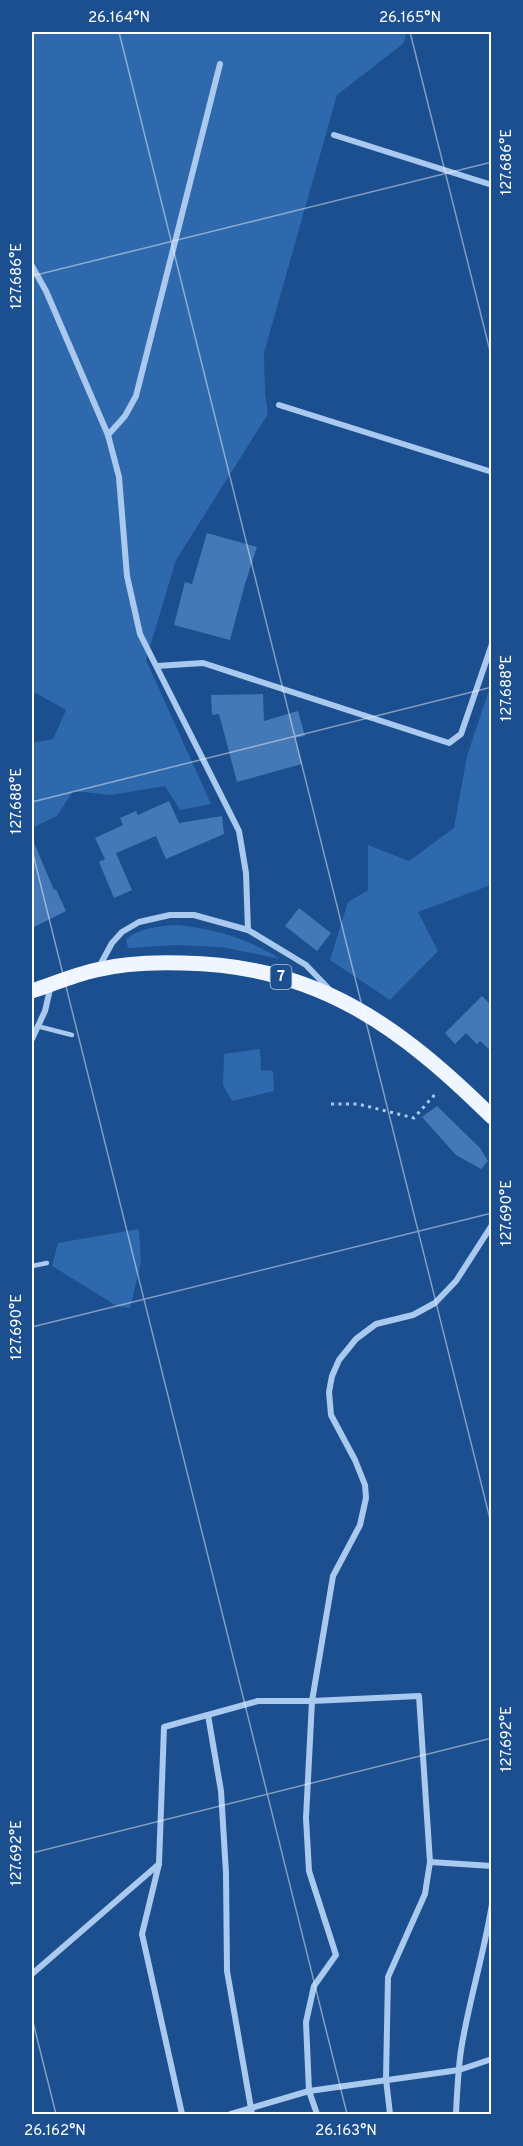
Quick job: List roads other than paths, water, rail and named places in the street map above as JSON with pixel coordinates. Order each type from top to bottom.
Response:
[{"type":"main road","name":"7","points":[[32,991],[98,969],[164,963],[238,966],[311,986],[370,1016],[451,1077],[492,1117]]},
{"type":"street","points":[[108,435],[125,416],[136,396],[220,64]]},
{"type":"street","points":[[334,135],[492,185]]},
{"type":"street","points":[[32,266],[46,291],[108,435],[119,477],[127,576],[140,634],[239,831],[246,873],[248,930]]},
{"type":"street","points":[[279,405],[492,472]]},
{"type":"street","points":[[157,666],[203,663],[448,742],[461,734],[492,644]]},
{"type":"street","points":[[98,969],[112,943],[122,932],[153,918],[194,915],[248,930],[306,965],[338,999]]},
{"type":"street","points":[[32,1039],[45,1011],[52,984]]},
{"type":"street","points":[[317,2115],[309,2091],[306,2022],[314,1986],[336,1955],[309,1871],[306,1818],[312,1701],[333,1576],[360,1525],[366,1498],[365,1485],[355,1460],[331,1415],[329,1392],[332,1376],[339,1360],[356,1339],[376,1324],[413,1315],[435,1303],[456,1281],[492,1226]]},
{"type":"street","points":[[182,2115],[142,1934],[159,1864],[164,1727],[258,1701],[419,1696],[430,1862],[424,1894],[388,1977],[386,2079],[390,2115]]},
{"type":"street","points":[[208,1715],[221,1791],[226,1873],[226,1971],[252,2111]]},
{"type":"street","points":[[430,1862],[492,1866]]},
{"type":"street","points":[[32,1974],[159,1864]]},
{"type":"street","points":[[456,2115],[459,2070],[472,1996],[486,1944],[492,1904]]},
{"type":"street","points":[[231,2115],[252,2111],[309,2091],[459,2070],[492,2059]]},
{"type":"lane","points":[[38,1026],[72,1035]]},
{"type":"lane","points":[[32,1266],[47,1263]]}]
